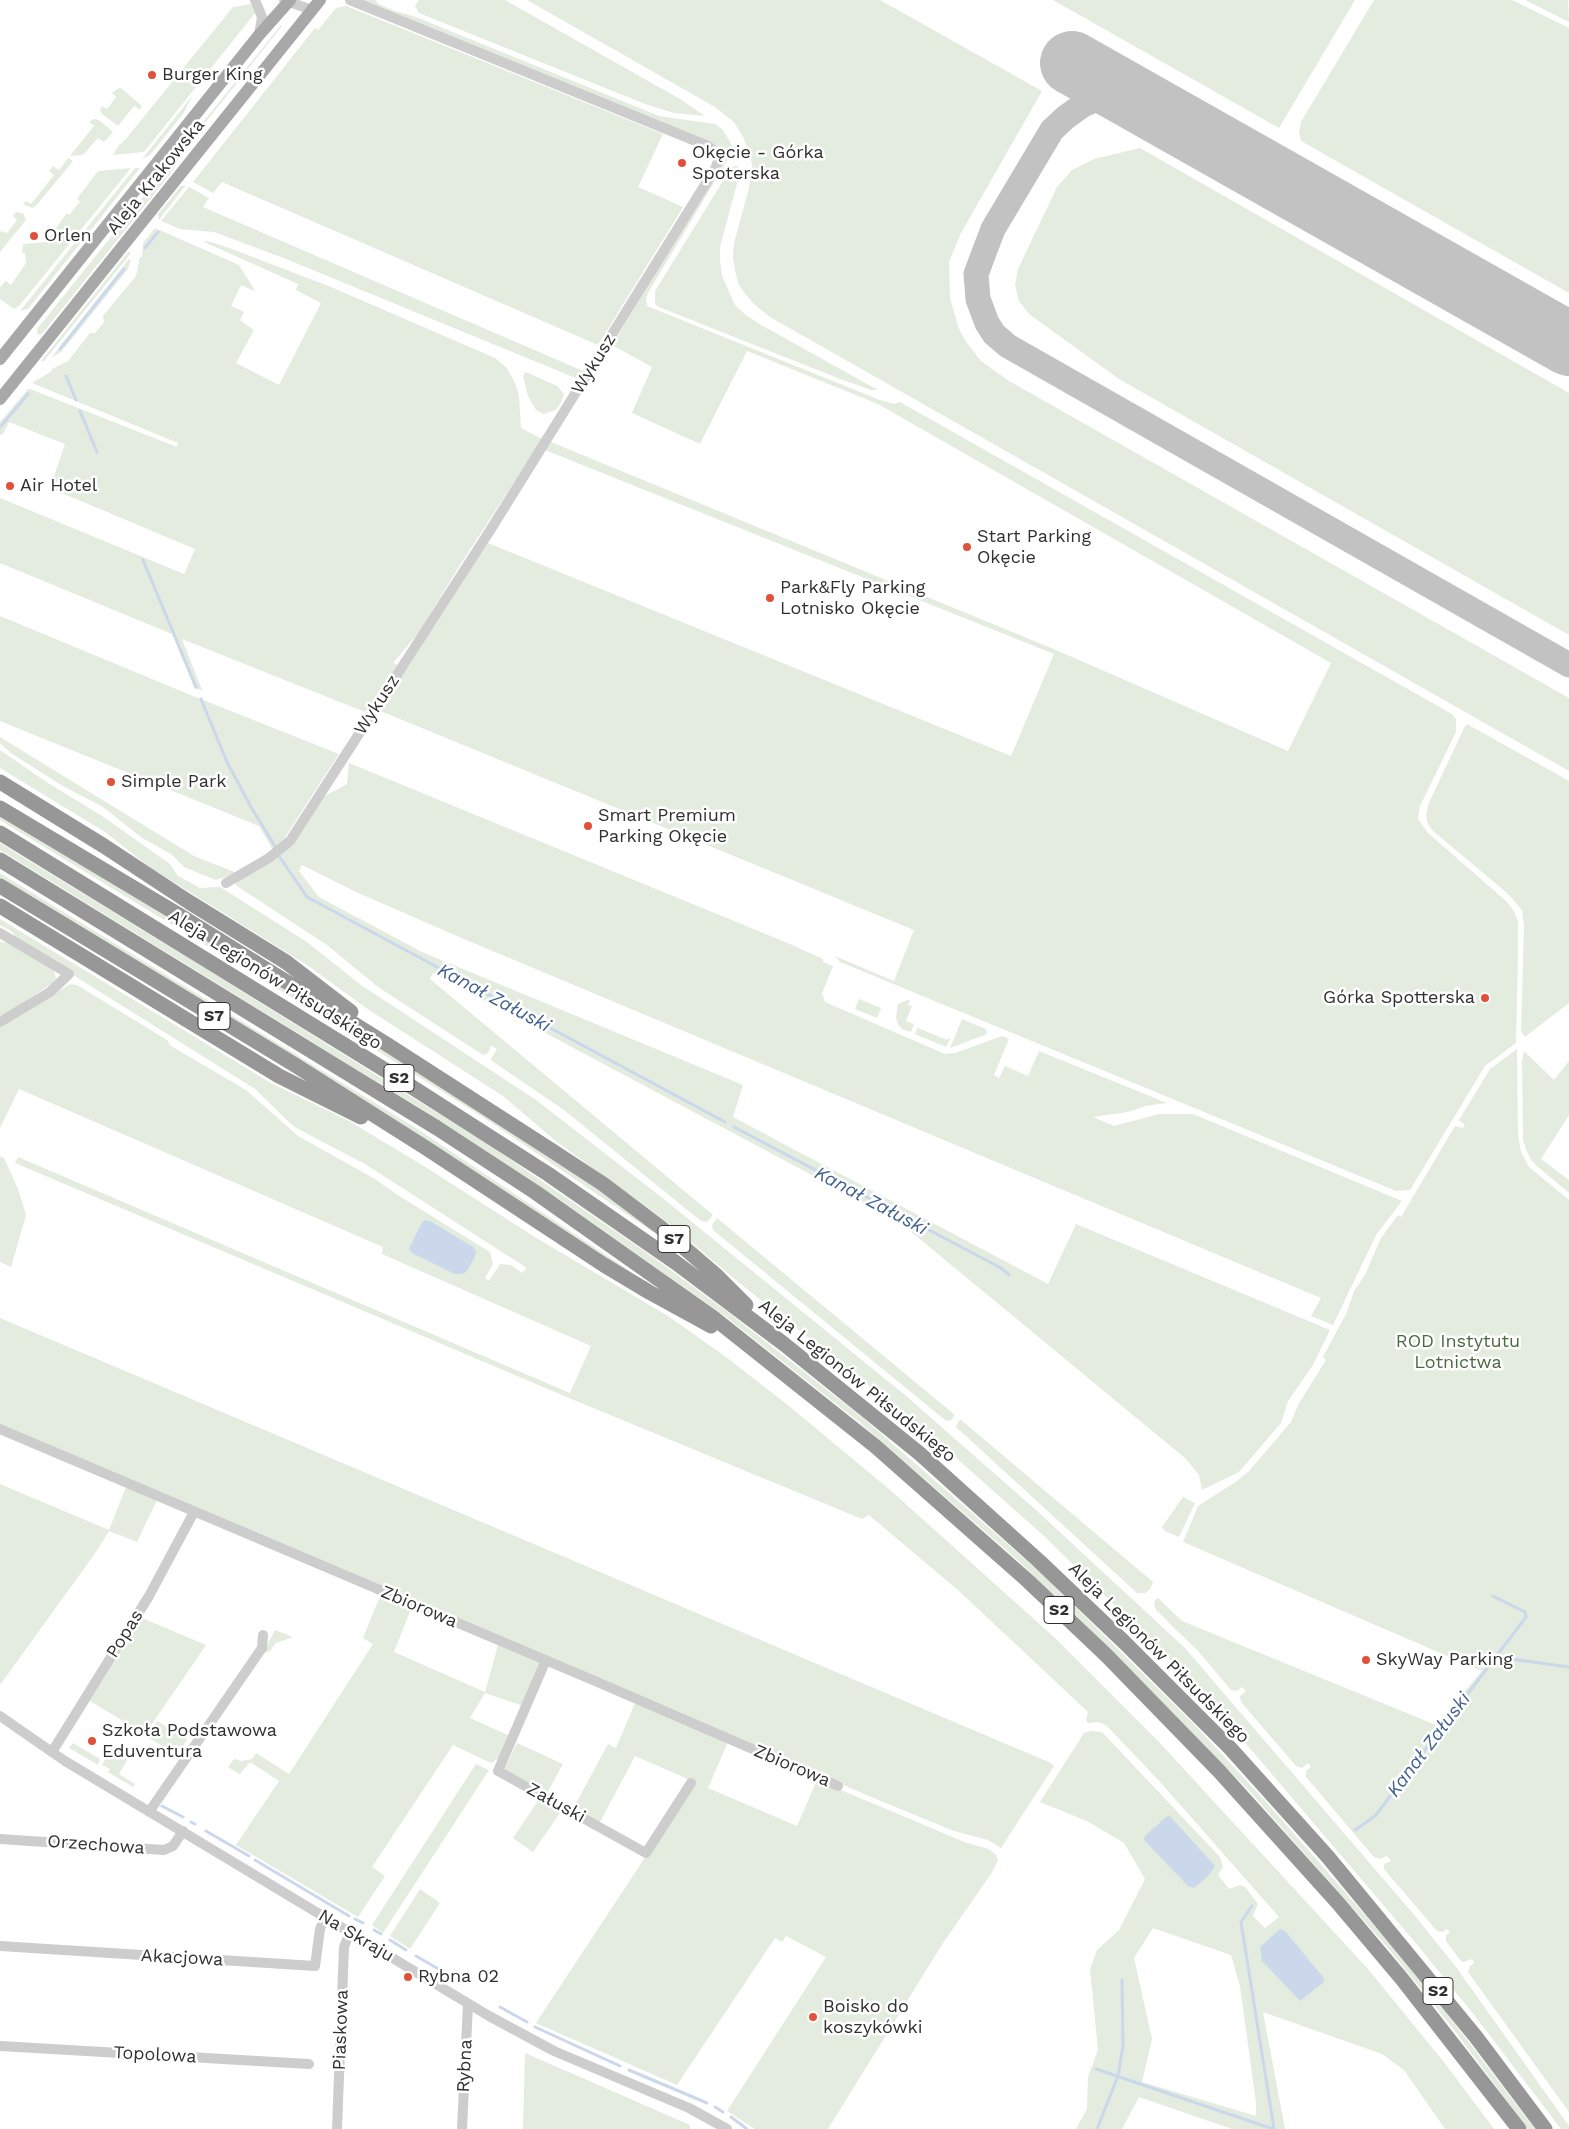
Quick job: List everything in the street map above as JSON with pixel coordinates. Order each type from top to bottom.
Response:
[{"type":"highway","points":[[0,782],[286,962],[342,1004],[388,1044]]},
{"type":"highway","name":"S7","points":[[0,808],[179,915],[388,1044],[633,1206],[717,1276],[784,1344]]},
{"type":"highway","name":"Aleja Legionów Piłsudskiego","points":[[0,833],[390,1073],[540,1168],[675,1262],[784,1344],[919,1453],[1039,1561],[1124,1642],[1230,1748],[1334,1864],[1476,2037],[1545,2129]]},
{"type":"highway","name":"S2","points":[[0,860],[437,1128],[597,1234],[715,1319],[875,1446],[979,1536],[1099,1648],[1219,1771],[1338,1903],[1441,2028],[1518,2129]]},
{"type":"highway","name":"S7","points":[[0,886],[426,1148],[604,1265],[649,1292],[752,1348]]},
{"type":"highway","points":[[0,906],[279,1076],[426,1148]]},
{"type":"main road","name":"Aleja Krakowska","points":[[0,359],[259,35],[291,0]]},
{"type":"main road","name":"Aleja Krakowska","points":[[0,399],[316,5]]},
{"type":"street","points":[[255,0],[262,17],[259,35]]},
{"type":"street","points":[[291,0],[316,5]]},
{"type":"street","name":"Wykusz","points":[[226,883],[269,858],[290,841],[496,521],[716,167],[718,160],[715,151],[708,146],[350,0]]},
{"type":"street","points":[[0,933],[69,974],[50,992],[0,1022]]},
{"type":"street","name":"Zbiorowa","points":[[0,1429],[838,1786]]},
{"type":"street","name":"Popas","points":[[52,1752],[149,1596],[194,1512]]},
{"type":"street","points":[[150,1812],[262,1648],[263,1635]]},
{"type":"street","name":"Załuski","points":[[546,1660],[498,1771],[646,1853],[692,1783]]},
{"type":"street","name":"Na Skraju","points":[[0,1716],[52,1752],[468,2004],[554,2051],[689,2108],[727,2129]]},
{"type":"street","name":"Orzechowa","points":[[0,1839],[164,1850],[173,1846],[183,1831]]},
{"type":"street","name":"Akacjowa","points":[[0,1946],[315,1966],[320,1929],[325,1918]]},
{"type":"street","name":"Piaskowa","points":[[337,2129],[344,1947],[350,1932]]},
{"type":"street","name":"Rybna","points":[[462,2129],[468,2004]]},
{"type":"street","name":"Topolowa","points":[[0,2046],[309,2064]]},
{"type":"green space","points":[[360,0],[375,0],[379,4],[395,11],[416,17],[659,116],[715,124],[723,130],[734,149],[648,293],[646,299],[647,306],[880,400],[894,404],[900,402],[1452,714],[1456,719],[1456,732],[1420,806],[1418,819],[1428,833],[1506,901],[1514,911],[1518,922],[1516,1043],[1485,1066],[1410,1190],[1396,1191],[840,962],[835,956],[894,981],[914,930],[378,710],[409,666],[488,543],[1011,756],[1054,654],[545,450],[551,442],[1056,650],[1288,751],[1331,663],[878,404],[747,351],[700,444],[632,413],[652,367],[612,345],[730,151]]},
{"type":"green space","points":[[419,0],[505,0],[680,99],[705,116],[674,113],[645,104],[419,13],[415,6]]},
{"type":"green space","points":[[527,0],[880,0],[1042,91],[961,233],[949,262],[950,298],[959,329],[967,343],[981,361],[1009,381],[1569,698],[1569,771],[770,317],[747,296],[739,285],[735,271],[734,243],[749,188],[752,165],[743,137],[734,122],[715,107]]},
{"type":"green space","points":[[1053,0],[1355,0],[1279,128]]},
{"type":"green space","points":[[1374,0],[1512,0],[1569,28],[1569,293],[1301,141],[1299,132],[1301,122]]},
{"type":"green space","points":[[1525,0],[1568,0],[1569,22]]},
{"type":"green space","points":[[251,4],[255,13],[144,152],[113,155],[118,146],[125,140],[233,7]]},
{"type":"green space","points":[[346,6],[663,134],[638,187],[683,207],[598,345],[222,182],[213,193],[193,182],[315,28],[318,30],[336,8]]},
{"type":"green space","points":[[281,25],[183,151],[171,173],[42,334],[38,335],[37,329]]},
{"type":"green space","points":[[121,88],[142,106],[140,110],[134,106],[118,126],[102,114],[100,110],[102,106],[107,109],[116,97],[112,93]]},
{"type":"green space","points":[[193,95],[183,114],[150,155],[142,159]]},
{"type":"green space","points":[[94,119],[99,120],[113,132],[104,142],[98,138],[83,155],[70,156],[94,126],[89,122]]},
{"type":"green space","points":[[1140,148],[1569,393],[1569,635],[1119,379],[1029,314],[1019,301],[1015,285],[1018,269],[1057,187],[1072,170],[1094,159]]},
{"type":"green space","points":[[68,158],[73,161],[36,206],[32,208],[23,204],[26,201],[31,204],[54,175],[49,171],[53,166],[59,170]]},
{"type":"green space","points":[[738,166],[738,180],[720,247],[720,260],[722,276],[735,305],[747,316],[763,326],[878,390],[871,390],[840,379],[655,304],[655,291],[731,168]]},
{"type":"green space","points":[[131,168],[19,306],[14,309],[0,299],[0,287],[6,281],[11,285],[26,263],[25,253],[22,253],[23,244],[46,242],[67,213],[69,215],[80,202],[77,199],[98,171]]},
{"type":"green space","points":[[135,168],[140,168],[28,309],[20,311]]},
{"type":"green space","points":[[186,185],[159,220],[158,214],[181,186]]},
{"type":"green space","points":[[189,187],[209,198],[203,207],[583,371],[578,379],[286,259],[214,232],[180,229],[161,221]]},
{"type":"green space","points":[[16,212],[23,213],[26,220],[0,252],[0,231],[7,233],[17,220],[13,216]]},
{"type":"green space","points":[[155,228],[239,265],[254,289],[254,291],[241,285],[231,306],[244,312],[240,320],[254,330],[236,363],[279,385],[321,303],[296,290],[298,284],[202,241],[232,249],[331,287],[495,358],[507,368],[515,383],[519,396],[521,428],[542,439],[419,632],[393,663],[398,665],[365,712],[182,639],[202,690],[195,689],[172,634],[0,563],[0,498],[184,574],[195,549],[50,488],[65,444],[9,422],[3,434],[0,435],[0,422],[30,389],[177,447],[178,443],[32,383],[52,371],[52,369],[68,361],[90,333],[95,333],[104,322],[103,316],[136,276],[140,257],[142,257],[143,243]]},
{"type":"green space","points":[[129,251],[131,253],[44,361],[41,361]]},
{"type":"green space","points":[[131,259],[128,269],[61,352],[51,358],[128,260]]},
{"type":"green space","points":[[526,372],[557,386],[564,394],[556,410],[543,414],[536,410],[528,396],[523,376]]},
{"type":"green space","points":[[0,616],[339,754],[285,837],[282,846],[273,850],[259,826],[0,721]]},
{"type":"green space","points":[[1467,724],[1569,781],[1569,1003],[1526,1036],[1521,1031],[1524,925],[1522,910],[1507,893],[1432,830],[1426,816],[1428,805]]},
{"type":"green space","points":[[0,737],[194,856],[237,873],[216,880],[184,867],[171,854],[142,838],[103,807],[61,785],[11,753],[0,743]]},
{"type":"green space","points":[[0,750],[48,783],[102,816],[170,864],[178,876],[200,888],[220,887],[307,942],[361,985],[536,1100],[665,1200],[905,1395],[1036,1510],[1185,1648],[1416,1917],[1456,1967],[1569,2126],[1569,2129],[1561,2129],[1475,2016],[1419,1947],[1196,1685],[1044,1536],[927,1432],[742,1285],[662,1218],[557,1142],[503,1096],[369,1010],[307,965],[151,868],[105,832],[0,768]]},
{"type":"green space","points":[[349,763],[823,959],[823,962],[833,966],[822,993],[825,1002],[945,1054],[955,1053],[1002,1036],[1009,1039],[994,1075],[999,1078],[1005,1066],[1028,1076],[1039,1051],[1167,1103],[1145,1106],[1128,1112],[1093,1117],[1114,1126],[1159,1114],[1193,1114],[1402,1201],[1376,1235],[1333,1325],[1311,1316],[1321,1298],[464,939],[356,892],[302,865],[299,871],[319,897],[422,952],[743,1085],[733,1117],[1048,1284],[1076,1224],[1330,1330],[1313,1365],[1288,1401],[1281,1423],[1239,1472],[1202,1490],[1199,1475],[1185,1458],[898,1221],[433,973],[430,979],[713,1215],[707,1222],[701,1221],[564,1110],[492,1061],[491,1059],[497,1049],[491,1046],[488,1053],[483,1055],[378,987],[327,945],[237,886],[235,883],[300,834],[325,796],[347,784]]},
{"type":"green space","points":[[0,815],[320,1009],[602,1192],[654,1231],[489,1121],[317,1013],[0,820]]},
{"type":"green space","points":[[0,843],[492,1147],[650,1255],[729,1313],[863,1418],[1042,1574],[1194,1724],[1268,1804],[1387,1940],[1448,2015],[1535,2129],[1528,2129],[1454,2030],[1387,1947],[1251,1793],[1088,1627],[1013,1556],[859,1422],[726,1317],[559,1199],[418,1107],[0,850]]},
{"type":"green space","points":[[0,873],[419,1130],[627,1269],[620,1267],[220,1012],[0,878]]},
{"type":"green space","points":[[0,919],[271,1083],[349,1121],[427,1168],[538,1239],[668,1316],[726,1357],[789,1406],[889,1489],[1055,1638],[1159,1742],[1368,1969],[1447,2066],[1494,2129],[1445,2129],[1404,2070],[1382,2054],[1263,2012],[1285,2129],[1232,2129],[1139,2097],[1122,2129],[1076,2129],[1087,2109],[1088,2077],[1098,2050],[1090,1969],[1097,1950],[1119,1930],[1145,1879],[1124,1843],[1087,1821],[1040,1802],[1084,1733],[1091,1731],[1102,1732],[1220,1857],[1223,1867],[1218,1875],[1229,1889],[1240,1885],[1245,1887],[1258,1904],[1253,1916],[1265,1928],[1279,1917],[1161,1783],[1106,1725],[1098,1722],[1088,1723],[1086,1720],[1088,1712],[959,1591],[869,1515],[862,1519],[569,1398],[15,1163],[18,1157],[570,1393],[591,1346],[382,1254],[383,1247],[19,1089],[0,1128],[0,1026],[65,987],[71,984],[77,985],[167,1040],[171,1046],[246,1090],[298,1136],[375,1179],[490,1252],[493,1264],[485,1278],[489,1281],[500,1264],[511,1265],[522,1273],[527,1268],[365,1164],[293,1126],[255,1089],[19,941],[11,931],[0,925]],"holes":[[[1153,1928],[1231,1955],[1240,1986],[1256,2103],[1256,2116],[1142,2082],[1152,2039],[1134,1958]]]},
{"type":"green space","points":[[0,942],[13,943],[53,968],[56,978],[54,982],[0,1018]]},
{"type":"green space","points":[[859,999],[881,1008],[877,1018],[855,1009]]},
{"type":"green space","points":[[910,999],[908,1005],[912,1006],[906,1021],[914,1024],[911,1032],[902,1029],[896,1018],[898,1004]]},
{"type":"green space","points":[[962,1019],[986,1029],[987,1034],[950,1048]]},
{"type":"green space","points":[[918,1028],[947,1040],[948,1038],[950,1039],[946,1047],[915,1034]]},
{"type":"green space","name":"ROD Instytutu Lotnictwa","points":[[1517,1049],[1518,1134],[1521,1152],[1529,1167],[1569,1200],[1569,2112],[1468,1972],[1470,1966],[1474,1963],[1472,1959],[1464,1962],[1461,1961],[1446,1941],[1446,1935],[1450,1932],[1447,1929],[1442,1932],[1437,1931],[1384,1869],[1384,1864],[1391,1861],[1387,1856],[1380,1859],[1374,1857],[1306,1777],[1306,1771],[1311,1767],[1308,1763],[1302,1768],[1296,1766],[1241,1702],[1240,1696],[1246,1691],[1242,1687],[1237,1691],[1231,1690],[1198,1651],[1156,1610],[1154,1605],[1155,1600],[1158,1598],[1182,1621],[1436,1725],[1482,1671],[1183,1542],[1198,1506],[1249,1471],[1291,1422],[1298,1405],[1326,1360],[1323,1357],[1347,1312],[1354,1291],[1365,1275],[1381,1238],[1398,1215],[1401,1217],[1455,1126],[1463,1128],[1465,1125],[1459,1120],[1490,1069]]},
{"type":"green space","points":[[1524,1051],[1554,1080],[1569,1061],[1569,1115],[1541,1159],[1569,1180],[1569,1193],[1531,1160],[1523,1140],[1522,1061]]},
{"type":"green space","points":[[0,1156],[4,1158],[18,1189],[26,1215],[11,1267],[0,1262]]},
{"type":"green space","points":[[717,1218],[955,1415],[950,1421],[945,1420],[713,1230],[712,1225]]},
{"type":"green space","points":[[0,1318],[1051,1763],[1054,1766],[1001,1848],[988,1840],[954,1831],[876,1799],[0,1425]]},
{"type":"green space","points":[[960,1419],[1153,1582],[1150,1589],[1145,1593],[1137,1593],[956,1427]]},
{"type":"green space","points":[[0,1484],[109,1530],[126,1487],[157,1500],[137,1542],[109,1531],[96,1552],[0,1685]]},
{"type":"green space","points":[[1183,1497],[1195,1503],[1179,1537],[1165,1531],[1162,1527]]},
{"type":"green space","points":[[380,1596],[411,1609],[394,1652],[485,1692],[498,1645],[540,1662],[523,1706],[485,1693],[470,1718],[512,1737],[499,1758],[491,1763],[453,1745],[372,1867],[385,1876],[358,1917],[236,1845],[279,1781],[250,1762],[240,1774],[228,1767],[234,1759],[242,1761],[252,1759],[256,1753],[289,1774],[373,1644],[363,1638]]},
{"type":"green space","points":[[142,1618],[206,1645],[145,1734],[90,1701]]},
{"type":"green space","points":[[275,1630],[293,1637],[276,1643],[270,1651],[263,1653]]},
{"type":"green space","points":[[635,1703],[728,1742],[708,1788],[797,1826],[817,1780],[967,1843],[989,1849],[996,1855],[998,1860],[991,1874],[943,1943],[828,2129],[755,2129],[727,2111],[826,1957],[786,1936],[782,1942],[775,1938],[677,2085],[536,2023],[646,1856],[690,1780],[635,1756],[599,1824],[573,1809],[608,1744],[616,1748]]},
{"type":"green space","points":[[157,1721],[187,1739],[178,1755],[147,1737]]},
{"type":"green space","points":[[73,1743],[100,1759],[98,1765],[69,1748]]},
{"type":"green space","points":[[517,1743],[563,1764],[546,1795],[503,1772]]},
{"type":"green space","points":[[116,1749],[129,1757],[119,1774],[135,1784],[133,1787],[108,1772],[110,1769],[102,1765],[110,1750]]},
{"type":"green space","points":[[476,1764],[489,1770],[383,1933],[372,1925]]},
{"type":"green space","points":[[540,1798],[562,1810],[533,1852],[513,1838]]},
{"type":"green space","points":[[420,1889],[440,1903],[410,1949],[390,1936]]},
{"type":"green space","points":[[525,2053],[690,2125],[690,2129],[523,2129]]},
{"type":"water","points":[[425,1220],[430,1221],[473,1247],[476,1251],[475,1257],[466,1272],[455,1274],[412,1253],[409,1249],[422,1222]]},
{"type":"water","points":[[1170,1816],[1215,1866],[1209,1875],[1194,1888],[1188,1886],[1144,1840],[1145,1836],[1166,1817]]},
{"type":"water","points":[[1280,1929],[1285,1931],[1323,1977],[1324,1982],[1300,2001],[1262,1961],[1260,1947]]},
{"type":"waterway","points":[[145,248],[158,232]]},
{"type":"waterway","points":[[60,349],[124,269]]},
{"type":"waterway","name":"Kanał Załuski","points":[[66,376],[76,400]]},
{"type":"waterway","points":[[0,427],[28,394]]},
{"type":"waterway","name":"Kanał Załuski","points":[[80,411],[97,452]]},
{"type":"waterway","name":"Kanał Załuski","points":[[143,560],[196,687]]},
{"type":"waterway","name":"Kanał Załuski","points":[[201,699],[227,762],[276,848]]},
{"type":"waterway","name":"Kanał Załuski","points":[[279,856],[307,897],[725,1122]]},
{"type":"waterway","name":"Kanał Załuski","points":[[734,1127],[1001,1268],[1009,1275]]},
{"type":"waterway","name":"Kanał Załuski","points":[[1355,1830],[1375,1816],[1526,1617],[1525,1612],[1493,1596]]},
{"type":"waterway","points":[[1497,1657],[1569,1667]]},
{"type":"waterway","points":[[162,1806],[183,1817]]},
{"type":"waterway","points":[[191,1822],[195,1824]]},
{"type":"waterway","points":[[206,1831],[249,1856]]},
{"type":"waterway","points":[[255,1860],[349,1916]]},
{"type":"waterway","name":"Kanał Załuski","points":[[1252,1906],[1241,1922],[1274,2129]]},
{"type":"waterway","points":[[355,1919],[363,1923]]},
{"type":"waterway","points":[[374,1930],[381,1934]]},
{"type":"waterway","points":[[390,1940],[406,1950]]},
{"type":"waterway","points":[[416,1956],[442,1971]]},
{"type":"waterway","points":[[1097,2129],[1118,2076],[1123,2046],[1122,1980]]},
{"type":"waterway","points":[[500,2007],[527,2022]]},
{"type":"waterway","points":[[535,2027],[620,2066]]},
{"type":"waterway","points":[[1096,2069],[1273,2129]]},
{"type":"waterway","points":[[629,2070],[707,2103]]},
{"type":"waterway","points":[[715,2107],[723,2112]]},
{"type":"waterway","points":[[731,2117],[747,2129]]},
{"type":"taxiway","points":[[1135,98],[1099,98],[1083,105],[1052,130],[993,229],[976,274],[978,299],[987,323],[994,334],[1008,346],[1569,665]]},
{"type":"runway","points":[[1072,63],[1569,344]]},
{"type":"place","name":"Burger King","points":[[152,75]]},
{"type":"place","name":"Okęcie - Górka Spoterska","points":[[682,163]]},
{"type":"place","name":"Orlen","points":[[34,236]]},
{"type":"place","name":"Air Hotel","points":[[10,486]]},
{"type":"place","name":"Start Parking Okęcie","points":[[967,547]]},
{"type":"place","name":"Park&Fly Parking Lotnisko Okęcie","points":[[770,598]]},
{"type":"place","name":"Simple Park","points":[[111,782]]},
{"type":"place","name":"Smart Premium Parking Okęcie","points":[[588,826]]},
{"type":"place","name":"Górka Spotterska","points":[[1485,998]]},
{"type":"place","name":"SkyWay Parking","points":[[1366,1660]]},
{"type":"place","name":"Szkoła Podstawowa Eduventura","points":[[92,1741]]},
{"type":"place","name":"Rybna 02","points":[[408,1977]]},
{"type":"place","name":"Boisko do koszykówki","points":[[813,2017]]}]
